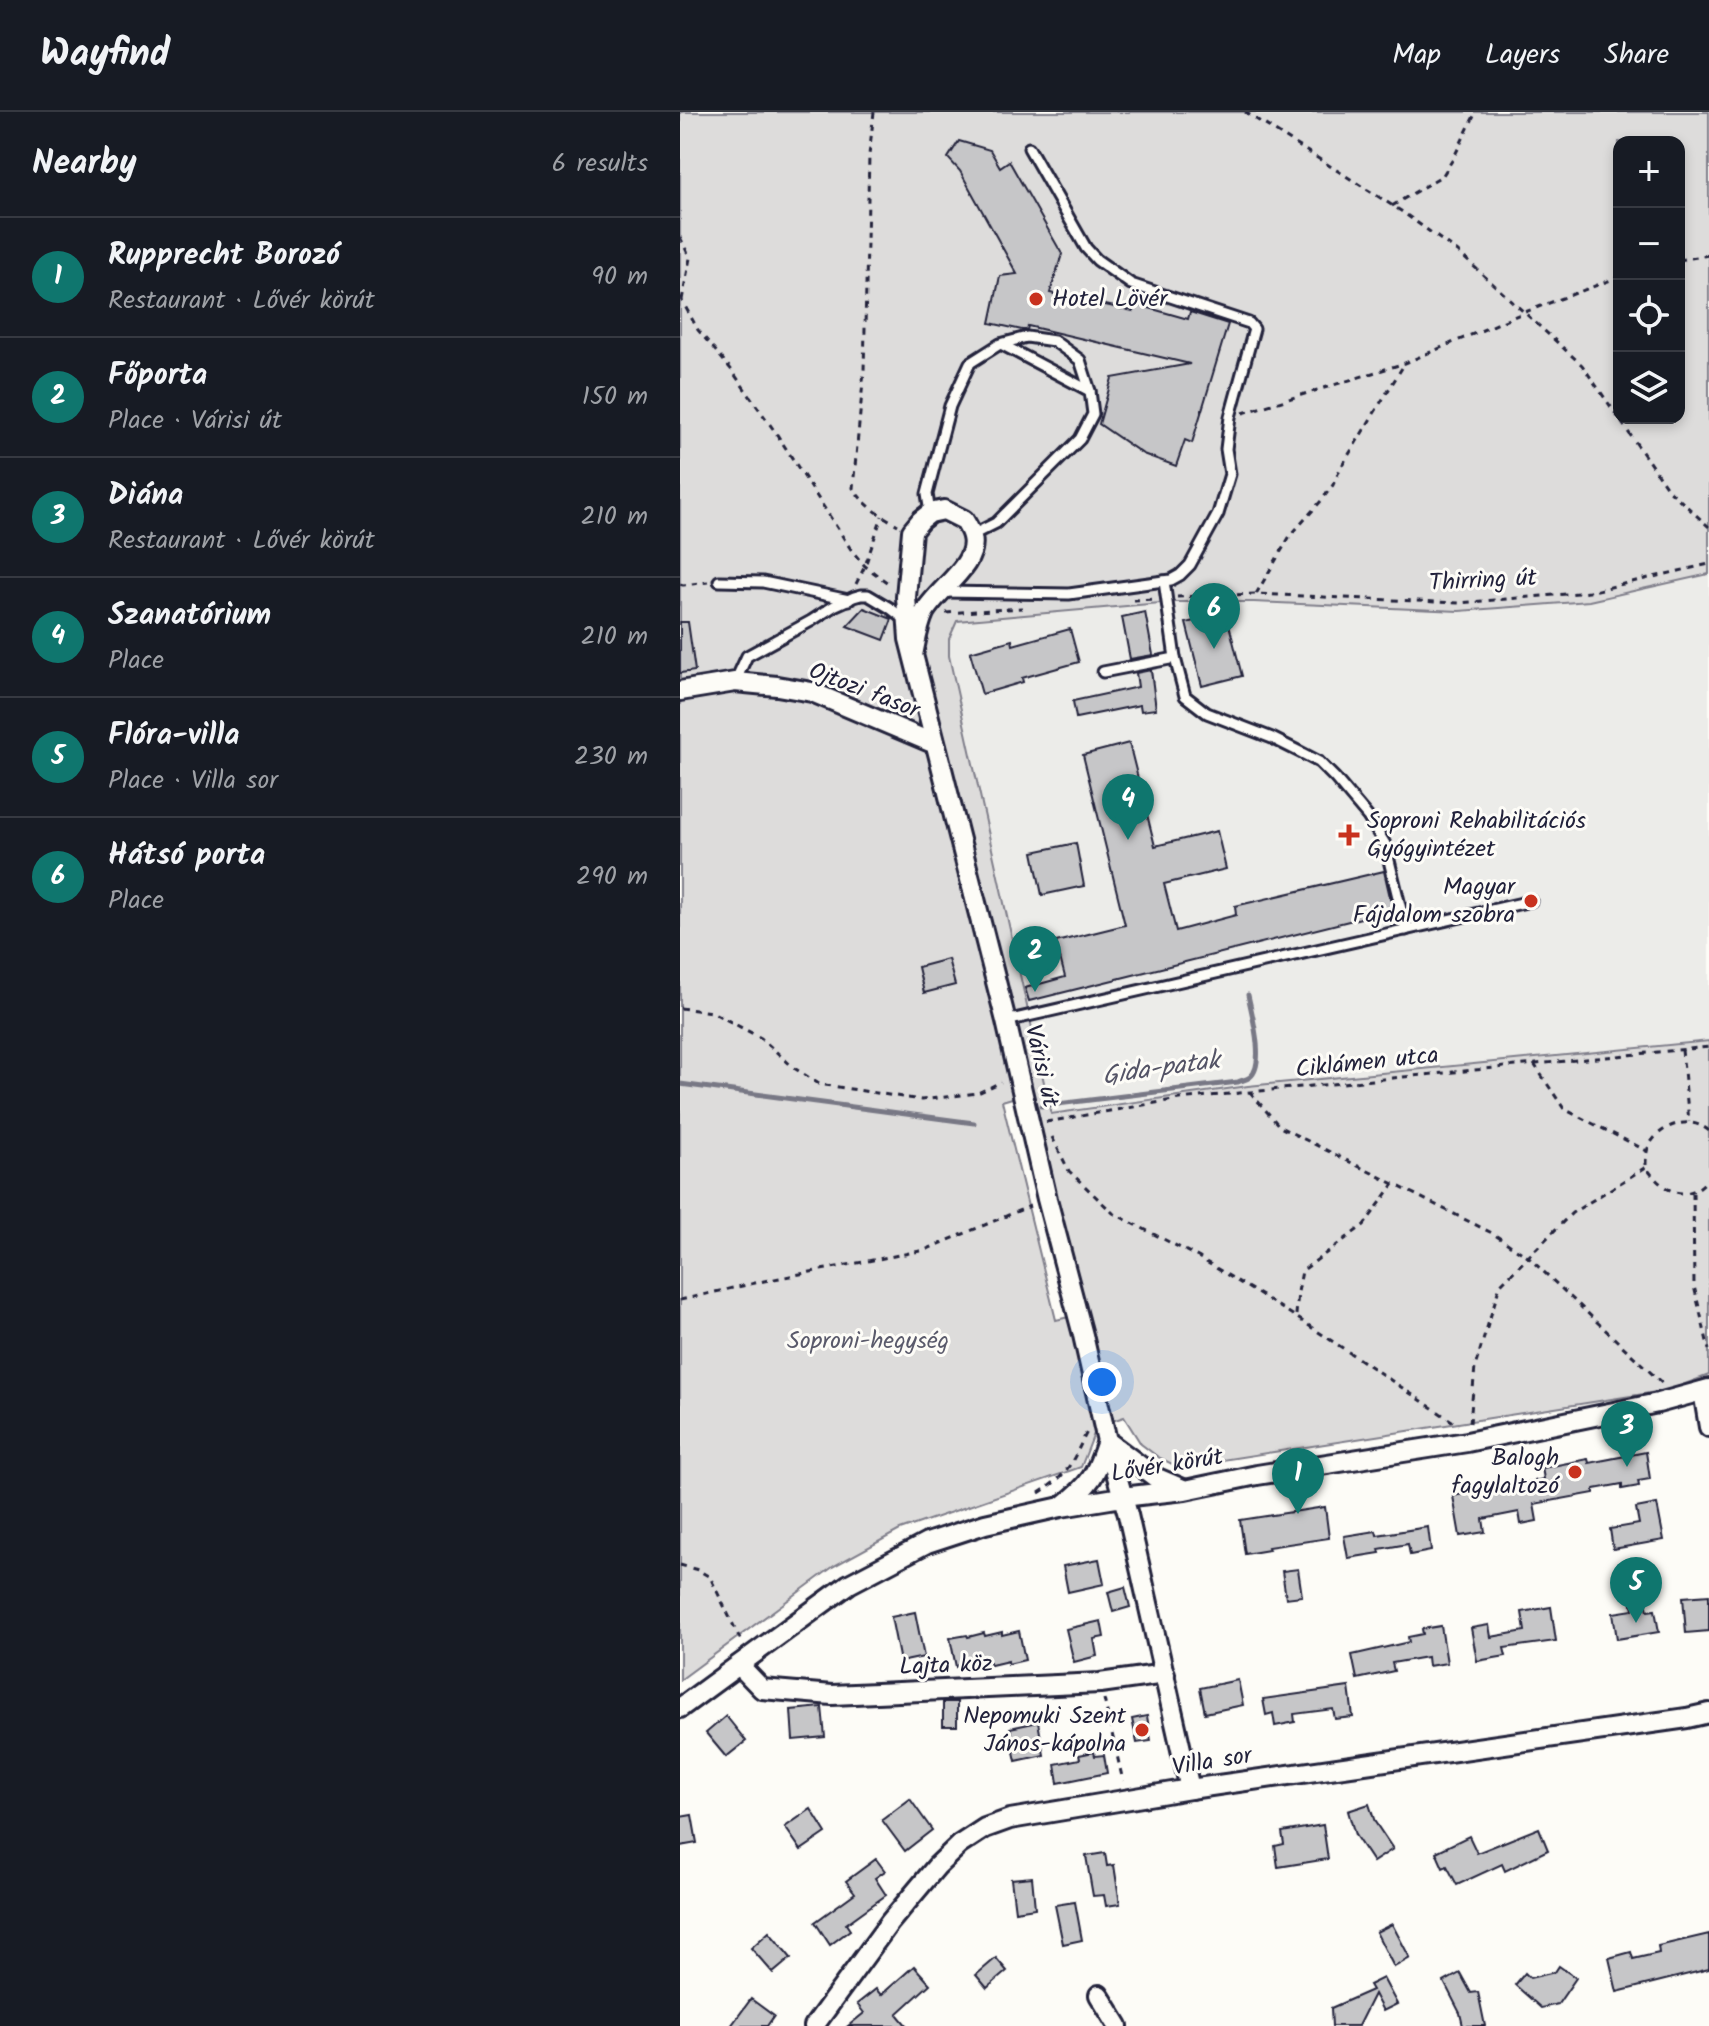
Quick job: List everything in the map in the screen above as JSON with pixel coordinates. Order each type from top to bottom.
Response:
[{"type":"street","points":[[930,513],[944,510],[956,514],[964,520],[972,535]]},
{"type":"street","name":"Várisi út","points":[[930,513],[912,531],[906,597],[913,655],[1006,1021],[1037,1123],[1047,1199],[1083,1335],[1190,1789]]},
{"type":"street","name":"Várisi út","points":[[913,655],[925,612],[971,555],[972,535]]},
{"type":"street","name":"Ojtozi fasor","points":[[680,691],[735,682],[812,692],[935,744]]},
{"type":"street","points":[[1706,1390],[1709,1427]]},
{"type":"street","name":"Lővér körút","points":[[680,1708],[849,1584],[927,1543],[985,1524],[1061,1507],[1185,1490],[1257,1475],[1467,1442],[1658,1403],[1706,1390]]},
{"type":"street","points":[[1061,1507],[1084,1490],[1098,1471],[1107,1441],[1155,1477],[1185,1490]]},
{"type":"street","name":"Lajta köz","points":[[744,1661],[762,1689],[832,1695],[1100,1683],[1165,1674]]},
{"type":"street","name":"Villa sor","points":[[814,2026],[913,1893],[937,1866],[959,1845],[985,1828],[1010,1819],[1190,1789],[1709,1713]]},
{"type":"street","points":[[1099,1995],[1118,2026]]},
{"type":"lane","points":[[941,592],[1069,594],[1164,581],[1180,575],[1190,565],[1218,514],[1230,474],[1226,449],[1230,417],[1254,329],[1249,323],[1131,284],[1097,260],[1086,248],[1029,148]]},
{"type":"lane","points":[[930,513],[927,494],[950,406],[970,363],[1000,344],[1027,337],[1054,341],[1080,360],[1090,391],[1093,414],[1080,439],[996,523],[972,535]]},
{"type":"lane","points":[[1000,344],[1090,391]]},
{"type":"lane","points":[[719,581],[763,582],[849,600]]},
{"type":"lane","points":[[1164,581],[1175,658],[1185,696],[1207,713],[1272,738],[1319,762],[1351,795],[1385,844],[1406,930]]},
{"type":"lane","points":[[735,682],[747,656],[834,606],[861,595],[868,595],[907,621]]},
{"type":"lane","points":[[1103,672],[1175,658]]},
{"type":"lane","points":[[1006,1021],[1531,901]]},
{"type":"path","points":[[865,566],[882,516],[860,500],[853,488],[864,371],[869,155],[874,112]]},
{"type":"path","points":[[1245,112],[1458,252],[1582,365],[1667,488],[1709,527]]},
{"type":"path","points":[[1392,206],[1443,175],[1476,112]]},
{"type":"path","points":[[680,237],[690,258],[681,299],[698,330],[767,420],[852,551],[865,566],[906,597]]},
{"type":"path","points":[[1685,259],[1709,255]]},
{"type":"path","points":[[1230,417],[1405,363],[1525,312],[1613,279]]},
{"type":"path","name":"Thirring út","points":[[1405,363],[1333,485],[1290,536],[1256,594],[1460,603],[1589,592],[1709,564]]},
{"type":"path","points":[[680,584],[719,581]]},
{"type":"path","points":[[680,1008],[712,1012],[761,1038],[794,1068],[819,1084],[921,1100],[978,1093],[1011,1077]]},
{"type":"path","name":"Ciklámen utca","points":[[1037,1123],[1179,1099],[1709,1047]]},
{"type":"path","points":[[1682,1049],[1689,1122]]},
{"type":"path","points":[[1534,1064],[1564,1109],[1647,1151]]},
{"type":"path","points":[[1250,1092],[1280,1127],[1492,1233],[1528,1257],[1669,1390]]},
{"type":"path","points":[[1709,1131],[1700,1124],[1689,1122],[1663,1130],[1647,1151],[1646,1167],[1670,1191],[1684,1194],[1693,1193],[1709,1178]]},
{"type":"path","points":[[1037,1123],[1069,1171],[1113,1213],[1198,1257],[1296,1317],[1460,1426],[1467,1442]]},
{"type":"path","points":[[1467,1442],[1475,1367],[1500,1285],[1572,1213],[1646,1167]]},
{"type":"path","points":[[1296,1317],[1302,1271],[1364,1225],[1394,1184]]},
{"type":"path","points":[[1693,1193],[1694,1286],[1709,1350]]},
{"type":"path","points":[[680,1300],[925,1250],[1047,1199]]},
{"type":"path","points":[[680,1565],[710,1577],[744,1661]]},
{"type":"path","points":[[1100,1683],[1128,1801]]},
{"type":"shaded area","name":"Soproni Rehabilitációs Gyógyintézet","points":[[1709,574],[1709,1041],[1248,1086],[1051,1114],[949,656],[949,639],[957,621],[1172,602],[1589,601]]},
{"type":"green space","name":"Soproni-hegység","points":[[680,112],[1709,112],[1709,574],[1589,601],[1459,611],[1254,602],[1172,602],[957,621],[949,639],[949,656],[1051,1114],[1248,1086],[1709,1041],[1709,1375],[1669,1390],[1178,1467],[1141,1444],[1124,1417],[1097,1426],[1081,1467],[900,1530],[834,1566],[680,1680]],"holes":[[[1019,1096],[1073,1316],[1056,1320],[1002,1101]]]},
{"type":"building","name":"Hotel Lövér","points":[[959,141],[990,150],[1000,167],[1009,161],[1062,254],[1050,293],[1133,311],[1135,304],[1188,319],[1190,312],[1228,324],[1192,443],[1185,440],[1176,466],[1143,454],[1099,424],[1112,378],[1190,364],[1028,326],[1027,330],[1022,330],[990,323],[1000,276],[1017,274],[960,171],[948,158]]},
{"type":"building","points":[[864,608],[892,619],[884,640],[847,626]]},
{"type":"building","points":[[1145,612],[1153,655],[1130,659],[1122,617]]},
{"type":"building","points":[[1226,613],[1242,676],[1202,686],[1186,623]]},
{"type":"building","points":[[680,622],[688,622],[695,671],[680,673]]},
{"type":"building","points":[[1070,629],[1079,662],[1022,678],[1023,682],[982,694],[970,652],[1012,640],[1013,645]]},
{"type":"building","points":[[1151,670],[1156,709],[1141,711],[1140,705],[1076,718],[1073,701],[1138,687],[1136,673]]},
{"type":"building","points":[[1129,743],[1155,846],[1217,831],[1226,869],[1164,884],[1176,931],[1236,915],[1235,906],[1384,871],[1393,910],[1029,1001],[1025,988],[1065,977],[1056,942],[1125,925],[1083,755]]},
{"type":"building","points":[[1076,843],[1084,886],[1042,895],[1033,852]]},
{"type":"building","points":[[948,959],[955,985],[924,993],[918,967]]},
{"type":"building","points":[[1646,1452],[1650,1479],[1638,1481],[1639,1486],[1622,1489],[1622,1484],[1594,1489],[1594,1493],[1534,1504],[1537,1521],[1521,1524],[1519,1512],[1483,1519],[1485,1532],[1460,1536],[1453,1496],[1544,1479],[1542,1468]]},
{"type":"building","points":[[1657,1504],[1664,1540],[1613,1549],[1610,1529],[1639,1524],[1636,1508]]},
{"type":"building","points":[[1325,1507],[1329,1538],[1268,1547],[1269,1550],[1245,1554],[1240,1520]]},
{"type":"building","points":[[1428,1527],[1431,1551],[1410,1555],[1408,1544],[1379,1549],[1380,1553],[1348,1558],[1344,1536],[1376,1531],[1377,1535]]},
{"type":"building","points":[[1099,1559],[1104,1584],[1068,1592],[1063,1566]]},
{"type":"building","points":[[1298,1569],[1302,1596],[1286,1598],[1282,1571]]},
{"type":"building","points":[[1125,1587],[1130,1607],[1113,1612],[1108,1592]]},
{"type":"building","points":[[1709,1595],[1709,1631],[1686,1633],[1683,1597]]},
{"type":"building","points":[[1645,1596],[1648,1611],[1655,1610],[1659,1632],[1617,1639],[1613,1613],[1633,1610],[1631,1598]]},
{"type":"building","points":[[1551,1607],[1556,1641],[1504,1648],[1506,1656],[1477,1661],[1471,1628],[1489,1625],[1491,1637],[1525,1631],[1522,1612]]},
{"type":"building","points":[[915,1612],[924,1657],[900,1662],[891,1617]]},
{"type":"building","points":[[1101,1621],[1104,1637],[1094,1639],[1097,1656],[1074,1662],[1066,1629]]},
{"type":"building","points":[[1441,1626],[1447,1663],[1428,1666],[1427,1657],[1392,1663],[1394,1671],[1357,1679],[1352,1655],[1409,1642],[1408,1637],[1423,1634],[1422,1629]]},
{"type":"building","points":[[1019,1631],[1025,1660],[956,1667],[950,1638]]},
{"type":"building","points":[[1238,1680],[1243,1705],[1205,1713],[1200,1688]]},
{"type":"building","points":[[1349,1687],[1353,1717],[1335,1719],[1333,1709],[1294,1714],[1295,1722],[1275,1726],[1273,1713],[1266,1715],[1263,1699]]},
{"type":"building","points":[[943,1702],[957,1702],[957,1726],[943,1726]]},
{"type":"building","points":[[822,1707],[825,1737],[793,1740],[791,1710]]},
{"type":"building","points":[[726,1716],[746,1741],[726,1757],[706,1733]]},
{"type":"building","name":"Nepomuki Szent János-kápolna","points":[[1147,1716],[1151,1741],[1137,1743],[1132,1719]]},
{"type":"building","points":[[1038,1722],[1044,1755],[1016,1761],[1013,1747],[1006,1749],[1004,1734],[1011,1732],[1010,1728]]},
{"type":"building","points":[[1094,1752],[1095,1756],[1104,1755],[1107,1773],[1058,1783],[1055,1764],[1080,1759],[1079,1755]]},
{"type":"building","points":[[910,1799],[932,1830],[905,1851],[882,1820]]},
{"type":"building","points":[[1369,1804],[1375,1822],[1393,1849],[1373,1862],[1355,1835],[1348,1811]]},
{"type":"building","points":[[811,1809],[826,1833],[801,1850],[785,1827]]},
{"type":"building","points":[[692,1815],[697,1843],[680,1846],[680,1817]]},
{"type":"building","points":[[1323,1825],[1328,1859],[1278,1867],[1275,1846],[1284,1844],[1282,1832]]},
{"type":"building","points":[[1539,1828],[1548,1850],[1505,1871],[1502,1864],[1457,1885],[1447,1866],[1443,1868],[1436,1852],[1469,1836],[1477,1853]]},
{"type":"building","points":[[1105,1853],[1107,1866],[1114,1865],[1120,1904],[1106,1906],[1104,1895],[1093,1896],[1086,1856]]},
{"type":"building","points":[[876,1859],[885,1871],[875,1878],[886,1895],[846,1924],[850,1930],[830,1945],[815,1922],[855,1893],[846,1881]]},
{"type":"building","points":[[1032,1877],[1035,1908],[1015,1911],[1011,1879]]},
{"type":"building","points":[[1075,1902],[1082,1940],[1063,1944],[1055,1905]]},
{"type":"building","points":[[1392,1924],[1410,1958],[1394,1967],[1376,1932]]},
{"type":"building","points":[[769,1932],[791,1958],[773,1973],[751,1948]]},
{"type":"building","points":[[1709,1934],[1709,1969],[1617,1992],[1609,1958],[1631,1952],[1633,1959],[1659,1953],[1658,1946]]},
{"type":"building","points":[[996,1958],[1007,1971],[987,1988],[976,1975]]},
{"type":"building","points":[[914,1966],[930,1984],[897,2014],[907,2026],[848,2026],[864,2013],[857,2004],[876,1989],[881,1995]]},
{"type":"building","points":[[1559,1966],[1576,1978],[1558,2004],[1541,2008],[1515,1985],[1525,1973],[1530,1978],[1555,1972]]},
{"type":"building","points":[[1460,1973],[1471,1993],[1478,1992],[1485,2026],[1463,2026],[1444,1982]]},
{"type":"building","points":[[1383,1978],[1397,2004],[1383,2011],[1374,1994],[1358,2026],[1332,2026],[1331,2008],[1372,1990],[1369,1985]]},
{"type":"building","points":[[751,1999],[774,2016],[767,2026],[731,2026]]},
{"type":"waterway","name":"Gida-patak","points":[[1041,1106],[1238,1082],[1248,1078],[1255,1071],[1257,1062],[1255,1026],[1248,995]]},
{"type":"waterway","name":"Gida-patak","points":[[680,1084],[974,1123]]},
{"type":"place","name":"Hotel Lövér","points":[[1036,299]]},
{"type":"place","name":"Hátsó porta","points":[[1214,649]]},
{"type":"place","name":"Soproni Rehabilitációs Gyógyintézet","points":[[1349,835]]},
{"type":"place","name":"Szanatórium","points":[[1128,840]]},
{"type":"place","name":"Magyar Fájdalom szobra","points":[[1531,901]]},
{"type":"place","name":"Főporta","points":[[1035,992]]},
{"type":"place","name":"Diána","points":[[1627,1467]]},
{"type":"place","name":"Balogh fagylaltozó","points":[[1575,1472]]},
{"type":"place","name":"Rupprecht Borozó","points":[[1298,1514]]},
{"type":"place","name":"Flóra-villa","points":[[1636,1623]]},
{"type":"place","name":"Nepomuki Szent János-kápolna","points":[[1142,1730]]}]
